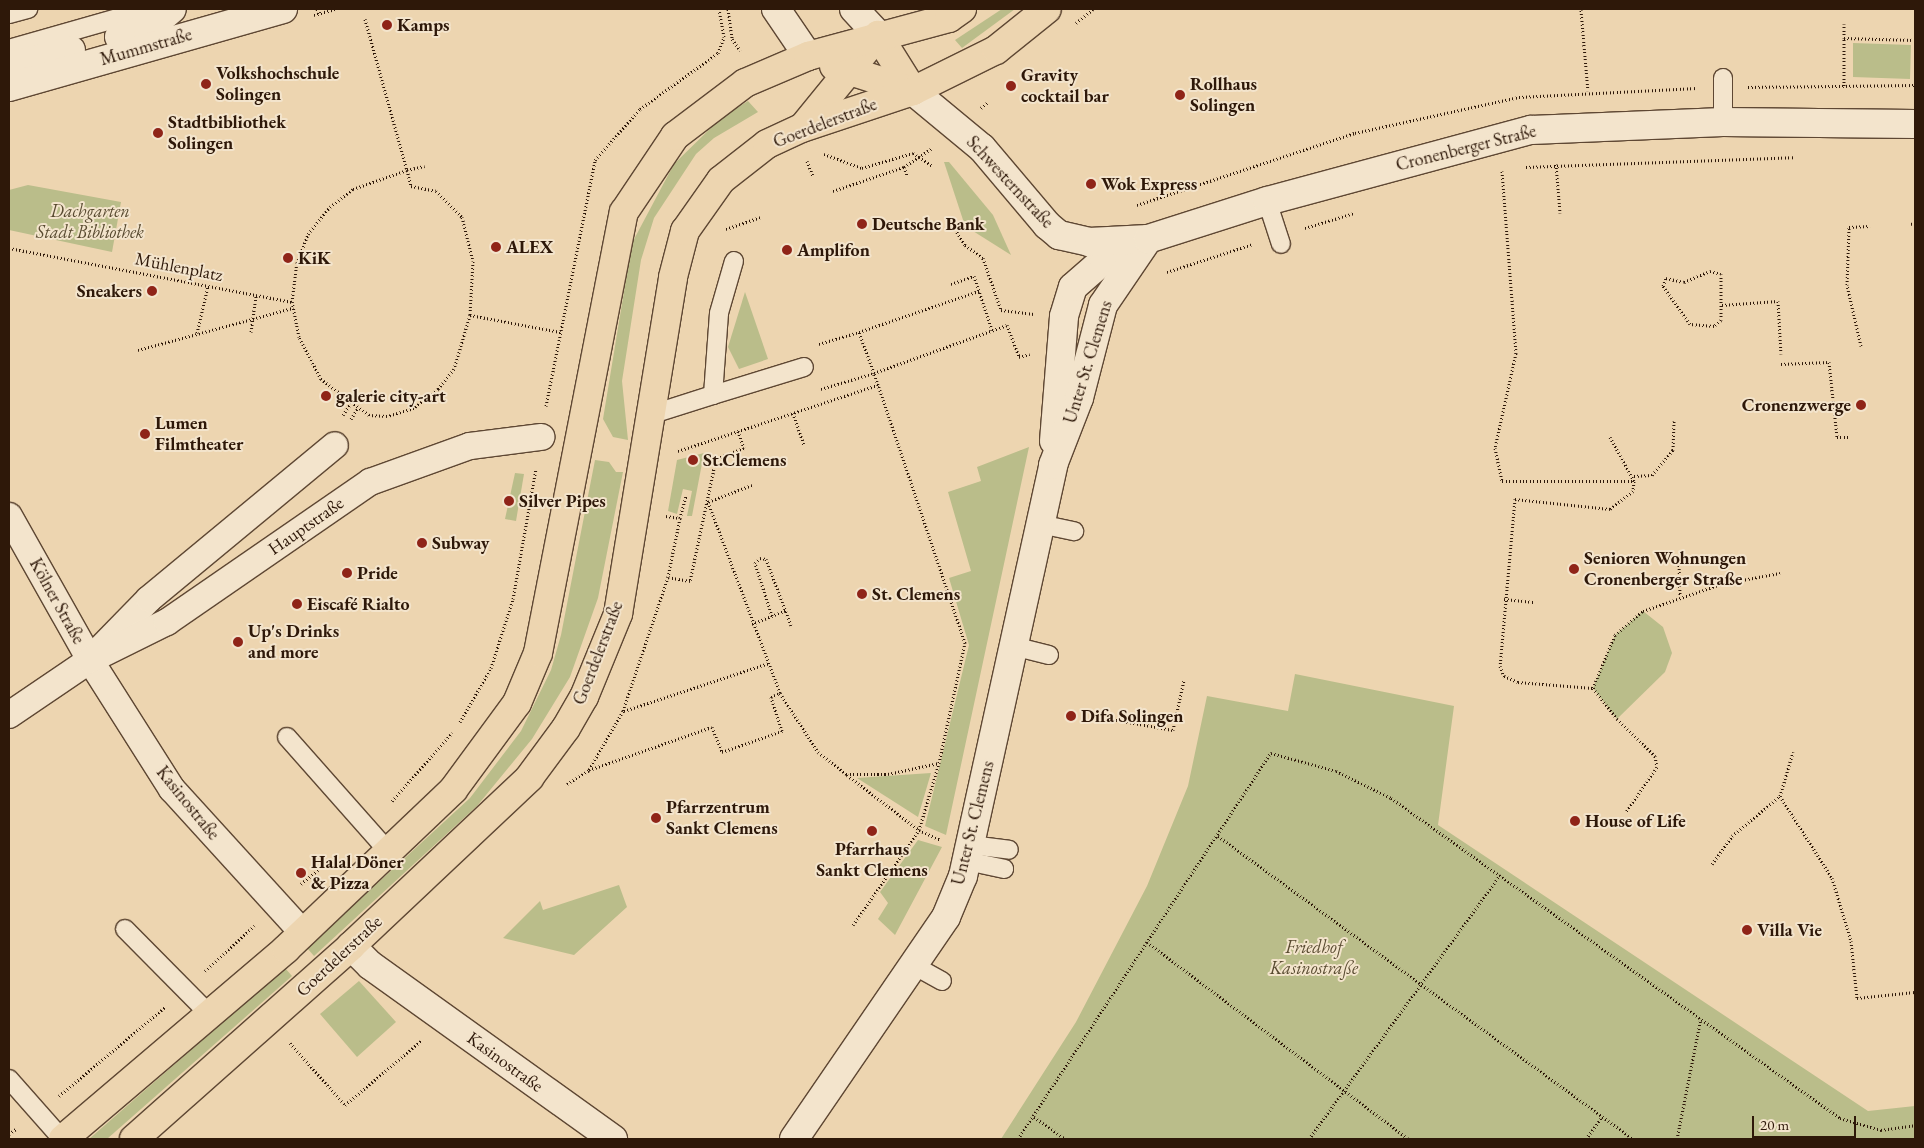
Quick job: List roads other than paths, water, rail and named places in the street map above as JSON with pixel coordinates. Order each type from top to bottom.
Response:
[{"type":"main road","points":[[62,1139],[210,1015],[303,933],[454,790],[494,740],[517,704],[538,653],[624,212],[675,136],[701,113],[761,76],[808,56],[878,35],[949,18],[962,9]]},
{"type":"main road","name":"Goerdelerstraße","points":[[134,1139],[351,946],[529,778],[584,697],[618,614],[647,452],[672,277],[686,231],[736,167],[767,144],[802,128],[913,91],[996,50],[1047,9]]},
{"type":"main road","points":[[802,128],[850,72],[878,35]]},
{"type":"main road","points":[[878,35],[913,91]]},
{"type":"main road","points":[[808,56],[850,72],[913,91]]},
{"type":"street","name":"Mummstraße","points":[[9,66],[148,29],[172,9]]},
{"type":"street","name":"Mummstraße","points":[[9,86],[284,9]]},
{"type":"street","points":[[776,9],[808,56]]},
{"type":"street","points":[[854,9],[878,35]]},
{"type":"street","name":"Schwesternstraße","points":[[913,91],[982,148],[1059,235],[1089,242],[1148,239]]},
{"type":"street","name":"Cronenberger Straße","points":[[1148,239],[1267,201],[1531,130],[1723,122],[1915,124]]},
{"type":"street","name":"Unter St. Clemens","points":[[794,1139],[946,917],[969,853],[1053,465],[1064,316],[1074,287],[1087,271],[1148,239]]},
{"type":"street","name":"Unter St. Clemens","points":[[1053,465],[1079,398],[1103,305],[1148,239]]},
{"type":"street","name":"Hauptstraße","points":[[9,715],[90,660],[167,622],[370,482],[470,446],[541,437]]},
{"type":"street","name":"Hauptstraße","points":[[90,660],[149,599],[336,445]]},
{"type":"street","name":"Kölner Straße","points":[[9,516],[90,660]]},
{"type":"street","name":"Kasinostraße","points":[[90,660],[172,789],[303,933]]},
{"type":"street","name":"Kasinostraße","points":[[351,946],[370,965],[613,1139]]},
{"type":"lane","points":[[9,14],[28,9]]},
{"type":"lane","points":[[9,49],[149,9]]},
{"type":"lane","points":[[227,24],[252,9]]},
{"type":"lane","points":[[1723,78],[1723,122]]},
{"type":"lane","points":[[1267,201],[1280,240]]},
{"type":"lane","points":[[713,395],[719,313],[734,261]]},
{"type":"lane","points":[[653,414],[804,368]]},
{"type":"lane","points":[[1040,524],[1074,531]]},
{"type":"lane","points":[[1013,646],[1049,655]]},
{"type":"lane","points":[[287,737],[388,851]]},
{"type":"lane","points":[[969,853],[1009,850]]},
{"type":"lane","points":[[969,853],[1004,869]]},
{"type":"lane","points":[[125,929],[210,1015]]},
{"type":"lane","points":[[913,965],[942,981]]},
{"type":"lane","points":[[9,1079],[62,1139]]},
{"type":"place","name":"Kamps","points":[[387,25]]},
{"type":"place","name":"Volkshochschule Solingen","points":[[206,84]]},
{"type":"place","name":"Gravity cocktail bar","points":[[1011,86]]},
{"type":"place","name":"Rollhaus Solingen","points":[[1180,95]]},
{"type":"place","name":"Stadtbibliothek Solingen","points":[[158,133]]},
{"type":"place","name":"Wok Express","points":[[1091,184]]},
{"type":"place","name":"Deutsche Bank","points":[[862,224]]},
{"type":"place","name":"ALEX","points":[[496,247]]},
{"type":"place","name":"Amplifon","points":[[787,250]]},
{"type":"place","name":"KiK","points":[[288,258]]},
{"type":"place","name":"Sneakers","points":[[152,291]]},
{"type":"place","name":"galerie city-art","points":[[326,396]]},
{"type":"place","name":"Cronenzwerge","points":[[1861,405]]},
{"type":"place","name":"Lumen Filmtheater","points":[[145,434]]},
{"type":"place","name":"St.Clemens","points":[[693,460]]},
{"type":"place","name":"Silver Pipes","points":[[509,501]]},
{"type":"place","name":"Subway","points":[[422,543]]},
{"type":"place","name":"Senioren Wohnungen Cronenberger Straße","points":[[1574,569]]},
{"type":"place","name":"Pride","points":[[347,573]]},
{"type":"place","name":"St. Clemens","points":[[862,594]]},
{"type":"place","name":"Eiscafé Rialto","points":[[297,604]]},
{"type":"place","name":"Up's Drinks and more","points":[[238,642]]},
{"type":"place","name":"Difa Solingen","points":[[1071,716]]},
{"type":"place","name":"Pfarrzentrum Sankt Clemens","points":[[656,818]]},
{"type":"place","name":"House of Life","points":[[1575,821]]},
{"type":"place","name":"Pfarrhaus Sankt Clemens","points":[[872,831]]},
{"type":"place","name":"Halal Döner & Pizza","points":[[301,873]]},
{"type":"place","name":"Villa Vie","points":[[1747,930]]},
{"type":"park label","name":"Dachgarten Stadt Bibliothek","points":[[90,222]]},
{"type":"park label","name":"Friedhof Kasinostraße","points":[[1314,958]]}]
